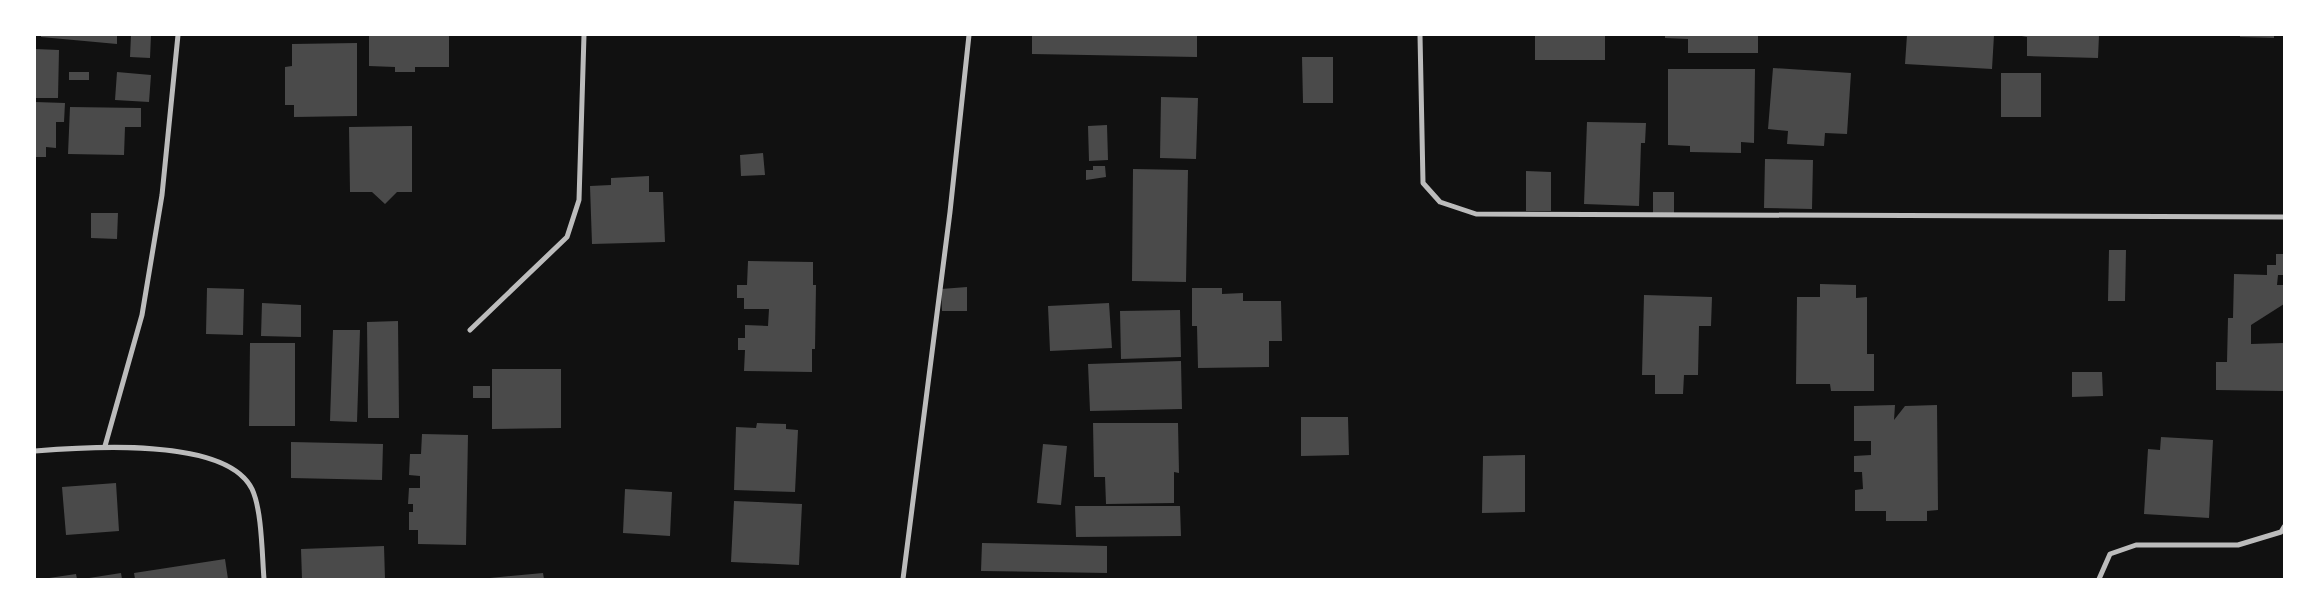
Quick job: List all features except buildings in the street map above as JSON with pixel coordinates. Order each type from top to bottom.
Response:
[{"type":"street","points":[[105,446],[142,315],[162,195],[178,35]]},
{"type":"street","points":[[470,330],[567,237],[579,200],[584,35]]},
{"type":"street","points":[[903,579],[950,212],[969,35]]},
{"type":"street","points":[[1420,35],[1423,183],[1440,202],[1476,214],[2284,217]]},
{"type":"street","points":[[35,451],[105,446],[180,452],[220,462],[239,474],[252,488],[259,518],[264,579]]},
{"type":"street","points":[[2099,579],[2110,554],[2136,544],[2238,545],[2281,532],[2284,527]]}]
